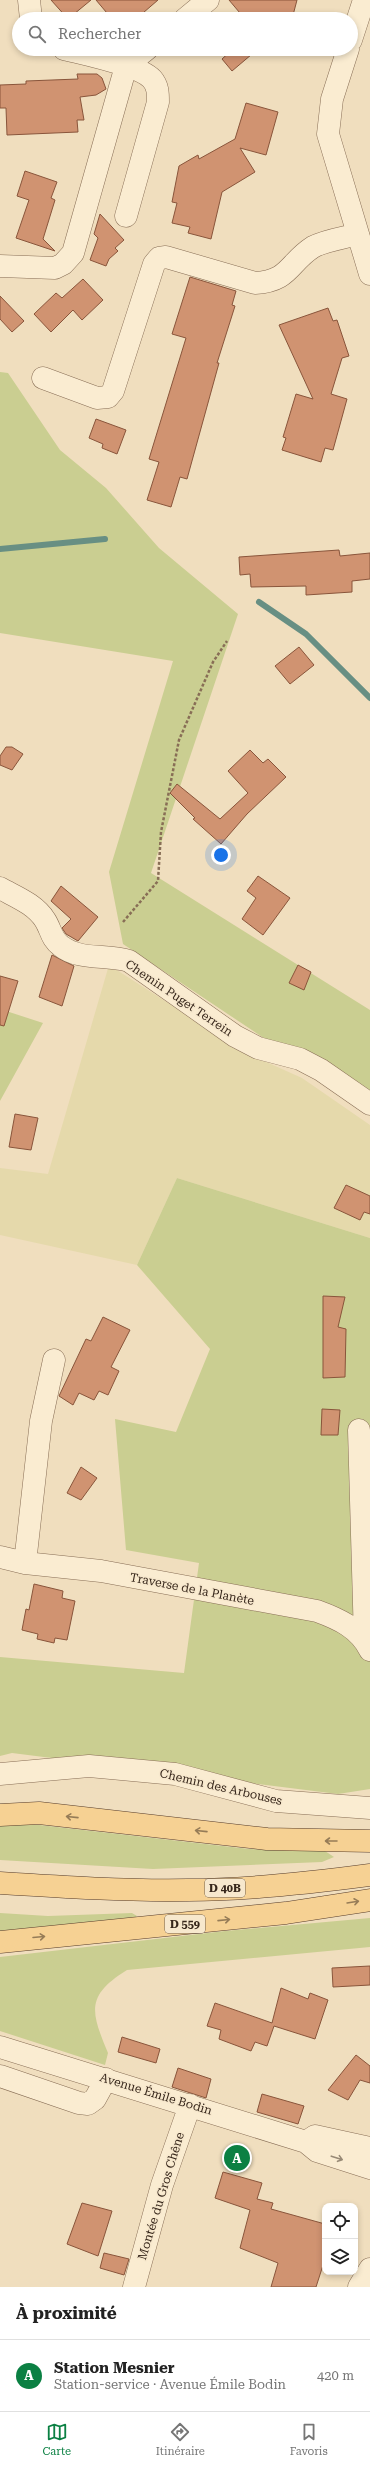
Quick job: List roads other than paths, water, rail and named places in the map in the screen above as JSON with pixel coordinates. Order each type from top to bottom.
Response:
[{"type":"main road","points":[[0,1815],[39,1813],[267,1839],[370,1841]]},
{"type":"main road","name":"D 40B","points":[[0,1883],[79,1888],[189,1890],[323,1882],[370,1875]]},
{"type":"main road","name":"D 559","points":[[0,1942],[286,1913],[370,1900]]},
{"type":"street","points":[[30,0],[31,12]]},
{"type":"street","points":[[193,12],[208,0]]},
{"type":"street","points":[[358,18],[364,0]]},
{"type":"street","points":[[90,56],[126,66],[150,77],[158,93],[158,102],[126,216]]},
{"type":"street","points":[[0,266],[55,268],[63,264],[73,253],[126,66],[138,56]]},
{"type":"street","points":[[346,56],[332,98],[328,134],[370,274]]},
{"type":"street","points":[[43,378],[97,398],[108,397],[113,391],[154,264],[159,258],[166,256],[255,283],[269,282],[282,277],[315,246],[358,234]]},
{"type":"street","name":"Chemin Puget Terrein","points":[[0,888],[38,910],[45,920],[52,938],[61,947],[87,956],[117,957],[129,961],[235,1036],[258,1048],[300,1059],[321,1070],[370,1104]]},
{"type":"street","points":[[25,1563],[41,1421],[54,1360]]},
{"type":"street","points":[[359,1430],[367,1645]]},
{"type":"street","name":"Traverse de la Planète","points":[[0,1557],[25,1563],[101,1571],[317,1611],[342,1621],[367,1645]]},
{"type":"street","name":"Chemin des Arbouses","points":[[0,1774],[97,1767],[175,1774],[276,1801],[370,1808]]},
{"type":"street","name":"Avenue Émile Bodin","points":[[2,2047],[306,2142],[317,2151],[370,2168]]},
{"type":"street","points":[[0,2076],[79,2103],[88,2104],[94,2099],[106,2079]]},
{"type":"street","name":"Montée du Gros Chêne","points":[[134,2287],[162,2185],[190,2105]]},
{"type":"street","points":[[306,2142],[315,2136],[370,2148]]},
{"type":"street","points":[[359,2287],[370,2269]]},
{"type":"waterway","points":[[0,549],[105,539]]},
{"type":"waterway","points":[[259,602],[306,634],[370,698]]},
{"type":"place","name":"Station Mesnier","points":[[237,2158]]}]
